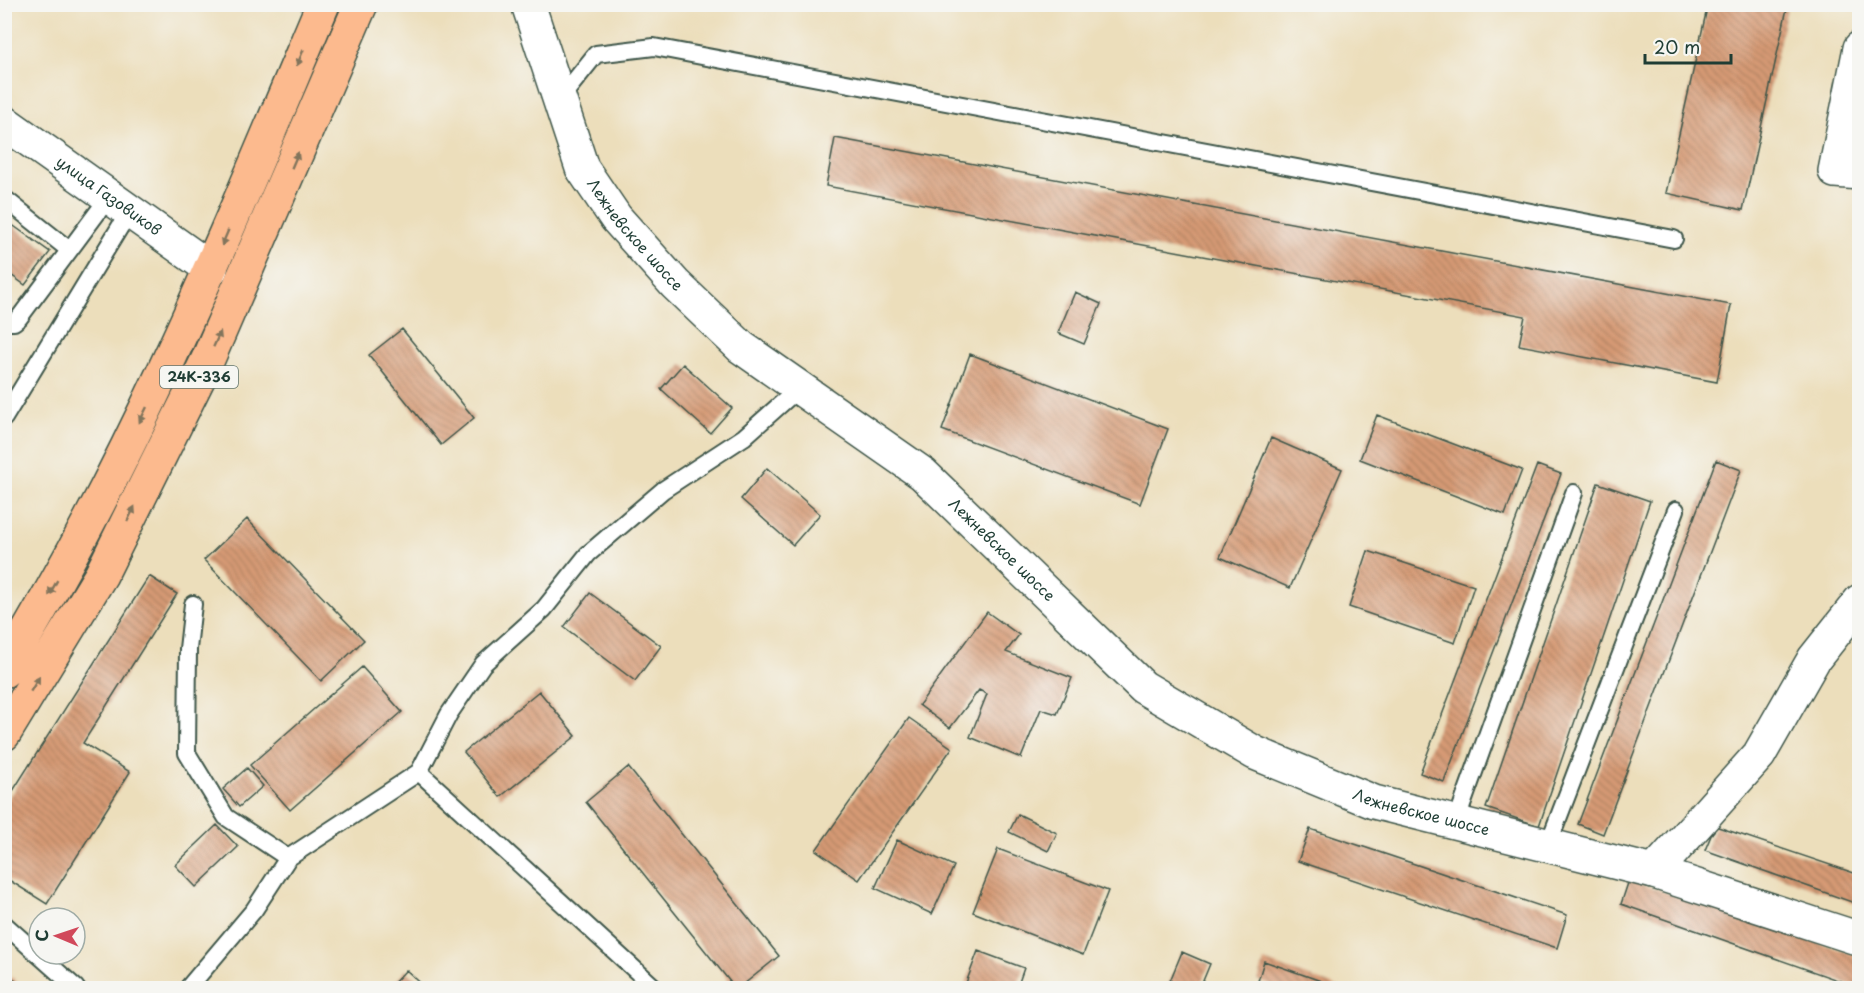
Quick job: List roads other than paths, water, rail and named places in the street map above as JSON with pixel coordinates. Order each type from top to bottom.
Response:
[{"type":"main road","name":"24К-336","points":[[4,671],[113,478],[212,269],[323,4]]},
{"type":"main road","name":"24К-336","points":[[4,734],[101,575],[198,379],[250,265],[361,4]]},
{"type":"street","name":"Лежневское шоссе","points":[[528,4],[582,168],[616,218],[675,284],[741,347],[923,474],[1143,687],[1255,753],[1374,802],[1654,872],[1860,939]]},
{"type":"street","points":[[1860,48],[1835,171],[1860,173]]},
{"type":"street","name":"улица Газовиков","points":[[4,122],[212,269]]},
{"type":"street","points":[[1654,872],[1759,756],[1814,659],[1860,601]]},
{"type":"lane","points":[[560,99],[596,54],[654,47],[1674,239]]},
{"type":"lane","points":[[4,198],[68,249]]},
{"type":"lane","points":[[4,322],[14,322],[19,318],[68,249],[119,204]]},
{"type":"lane","points":[[4,418],[119,204]]},
{"type":"lane","points":[[188,988],[254,910],[288,858],[419,772],[449,714],[483,664],[544,609],[588,554],[663,490],[744,436],[798,388]]},
{"type":"lane","points":[[1456,822],[1574,493]]},
{"type":"lane","points":[[1548,846],[1677,510]]},
{"type":"lane","points":[[193,604],[188,649],[187,753],[226,818],[288,858]]},
{"type":"lane","points":[[419,772],[650,987]]},
{"type":"lane","points":[[4,924],[76,988]]}]
